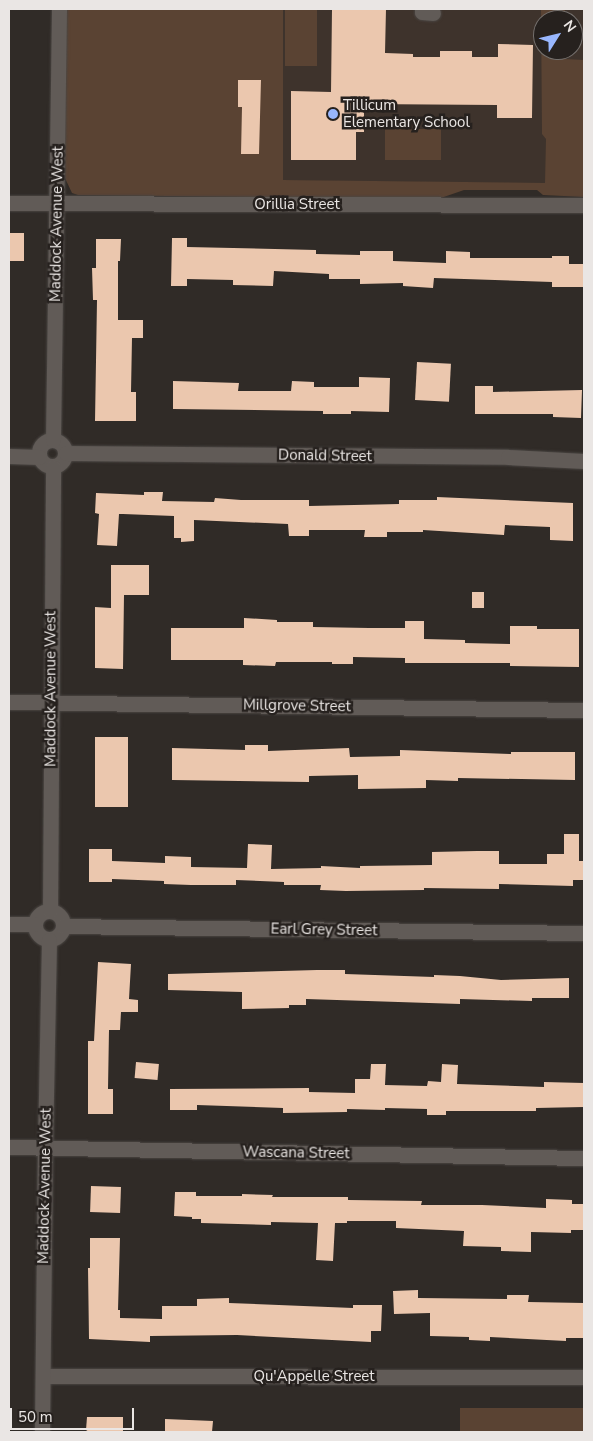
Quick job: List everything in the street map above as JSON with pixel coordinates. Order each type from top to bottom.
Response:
[{"type":"street","name":"Maddock Avenue West","points":[[53,440],[59,9]]},
{"type":"street","name":"Orillia Street","points":[[9,203],[584,205]]},
{"type":"street","points":[[53,440],[63,446],[66,453],[63,461],[53,467],[44,464],[39,457],[42,444],[53,440]]},
{"type":"street","name":"Donald Street","points":[[66,453],[508,458],[584,461]]},
{"type":"street","points":[[9,456],[39,457]]},
{"type":"street","name":"Maddock Avenue West","points":[[50,911],[53,467]]},
{"type":"street","name":"Millgrove Street","points":[[9,702],[584,710]]},
{"type":"street","points":[[50,911],[61,917],[63,926],[60,934],[49,940],[37,934],[34,924],[41,913],[50,911]]},
{"type":"street","points":[[9,924],[34,924]]},
{"type":"street","name":"Earl Grey Street","points":[[63,926],[584,934]]},
{"type":"street","name":"Maddock Avenue West","points":[[42,1432],[49,940]]},
{"type":"street","name":"Wascana Street","points":[[9,1147],[584,1158]]},
{"type":"street","name":"Qu'Appelle Street","points":[[43,1376],[584,1377]]},
{"type":"shaded area","points":[[66,9],[283,9],[283,180],[545,183],[546,139],[542,134],[541,60],[584,60],[584,197],[543,195],[537,190],[464,190],[438,199],[78,195],[72,193],[64,176]]},
{"type":"shaded area","name":"Tillicum Elementary School","points":[[83,9],[584,9],[584,184],[81,178]]},
{"type":"shaded area","points":[[541,9],[565,10],[541,10]]},
{"type":"shaded area","points":[[285,10],[317,10],[317,66],[285,66]]},
{"type":"shaded area","points":[[385,129],[441,129],[441,160],[385,160]]},
{"type":"shaded area","points":[[460,1408],[584,1408],[584,1432],[460,1432]]},
{"type":"building","points":[[332,9],[386,9],[385,53],[413,54],[413,57],[440,57],[440,51],[472,51],[472,57],[498,57],[498,44],[533,45],[532,118],[497,118],[497,105],[364,104],[364,132],[356,132],[356,160],[291,160],[291,91],[331,92]]},
{"type":"building","points":[[238,80],[261,80],[259,154],[241,154],[242,107],[238,107]]},
{"type":"building","points":[[9,233],[24,233],[24,261],[9,261]]},
{"type":"building","points":[[172,238],[187,238],[187,247],[316,250],[316,254],[360,255],[360,251],[393,251],[393,261],[446,263],[446,251],[470,252],[470,258],[552,258],[552,256],[569,256],[569,264],[584,264],[583,287],[552,287],[552,282],[434,278],[433,288],[403,286],[403,283],[360,284],[360,279],[329,279],[329,274],[274,271],[273,286],[233,285],[233,280],[187,279],[187,286],[171,286]]},
{"type":"building","points":[[96,239],[121,239],[120,261],[118,261],[118,320],[143,320],[143,338],[132,338],[131,392],[136,392],[136,421],[95,421],[97,300],[93,300],[92,268],[96,268]]},
{"type":"building","points":[[417,362],[451,364],[449,402],[415,400]]},
{"type":"building","points":[[359,377],[390,378],[389,412],[351,411],[351,414],[323,414],[323,411],[173,409],[173,381],[239,383],[238,391],[291,391],[292,381],[314,382],[314,387],[359,387]]},
{"type":"building","points":[[475,386],[493,386],[493,392],[582,390],[581,418],[553,417],[553,414],[475,414]]},
{"type":"building","points":[[144,492],[163,492],[162,501],[214,502],[215,498],[309,500],[309,506],[399,504],[399,500],[437,500],[437,497],[573,503],[573,541],[550,540],[550,527],[505,525],[504,535],[423,530],[423,532],[387,532],[387,537],[364,537],[365,530],[309,530],[309,536],[289,536],[288,524],[194,520],[194,541],[181,542],[181,538],[174,538],[174,516],[119,514],[117,546],[97,545],[99,514],[95,513],[96,493],[144,495]]},
{"type":"building","points":[[111,565],[149,565],[149,595],[124,595],[123,669],[95,668],[95,607],[111,608]]},
{"type":"building","points":[[472,592],[484,592],[484,608],[472,608]]},
{"type":"building","points":[[244,618],[277,620],[277,622],[313,622],[313,627],[369,628],[405,628],[405,621],[424,621],[424,639],[465,640],[465,643],[510,644],[510,626],[537,626],[537,629],[579,629],[579,667],[510,666],[510,663],[405,663],[405,658],[353,657],[353,664],[276,662],[275,666],[243,665],[243,660],[171,660],[171,628],[244,628]]},
{"type":"building","points":[[95,737],[128,737],[128,807],[95,807]]},
{"type":"building","points":[[245,745],[268,745],[268,751],[349,748],[350,757],[400,756],[400,750],[511,754],[511,752],[575,752],[575,780],[458,778],[458,781],[426,780],[426,788],[358,789],[358,775],[309,776],[309,782],[172,780],[172,748],[245,750]]},
{"type":"building","points":[[564,834],[579,834],[579,861],[584,861],[584,880],[573,880],[573,886],[499,884],[499,889],[424,888],[424,890],[346,891],[320,890],[321,885],[284,885],[284,882],[236,880],[236,885],[164,884],[164,881],[112,879],[112,882],[89,882],[89,849],[112,849],[112,861],[165,863],[165,856],[191,857],[191,867],[247,868],[248,844],[272,845],[271,869],[321,868],[321,866],[360,868],[360,866],[432,865],[432,852],[477,851],[499,851],[499,864],[547,864],[547,854],[564,854]]},
{"type":"building","points":[[98,962],[131,964],[129,999],[138,1000],[138,1012],[121,1012],[120,1030],[109,1030],[108,1089],[113,1089],[113,1114],[88,1114],[88,1041],[94,1041]]},
{"type":"building","points":[[345,970],[345,974],[460,976],[501,980],[569,978],[569,998],[532,998],[532,1001],[460,999],[460,1004],[306,999],[306,1005],[289,1005],[289,1008],[242,1009],[242,992],[168,990],[168,974]]},
{"type":"building","points":[[136,1062],[159,1064],[158,1080],[135,1078]]},
{"type":"building","points":[[371,1064],[386,1064],[385,1085],[427,1086],[428,1081],[441,1082],[442,1064],[458,1065],[457,1084],[544,1087],[544,1082],[584,1083],[584,1107],[536,1108],[536,1111],[446,1111],[446,1115],[427,1115],[427,1109],[385,1108],[385,1110],[347,1109],[347,1112],[283,1113],[283,1108],[197,1105],[197,1110],[170,1110],[170,1089],[309,1088],[309,1092],[355,1093],[355,1079],[370,1079]]},
{"type":"building","points":[[91,1186],[121,1187],[120,1213],[90,1212]]},
{"type":"building","points":[[175,1192],[196,1192],[196,1196],[242,1196],[242,1194],[273,1195],[272,1197],[348,1197],[348,1200],[422,1201],[421,1205],[546,1208],[546,1199],[572,1200],[572,1204],[584,1204],[584,1230],[571,1230],[571,1233],[531,1232],[531,1252],[501,1251],[501,1247],[463,1246],[464,1231],[396,1228],[396,1221],[347,1221],[347,1223],[335,1223],[333,1261],[316,1260],[318,1223],[271,1222],[271,1225],[201,1223],[201,1219],[174,1216]]},
{"type":"building","points":[[90,1238],[120,1238],[118,1310],[120,1310],[120,1318],[162,1319],[162,1306],[197,1306],[197,1299],[229,1298],[229,1303],[353,1308],[353,1305],[382,1305],[381,1331],[371,1331],[371,1342],[237,1335],[150,1336],[150,1342],[89,1339],[88,1268],[90,1268]]},
{"type":"building","points":[[418,1290],[418,1298],[507,1299],[507,1295],[529,1295],[528,1302],[584,1303],[584,1338],[566,1338],[566,1341],[490,1337],[490,1341],[469,1340],[469,1337],[430,1336],[430,1313],[394,1314],[393,1291]]},
{"type":"building","points":[[87,1417],[123,1417],[123,1432],[89,1432],[86,1430]]},
{"type":"building","points":[[165,1419],[213,1421],[212,1432],[165,1432]]},
{"type":"place","name":"Tillicum Elementary School","points":[[333,114]]}]
